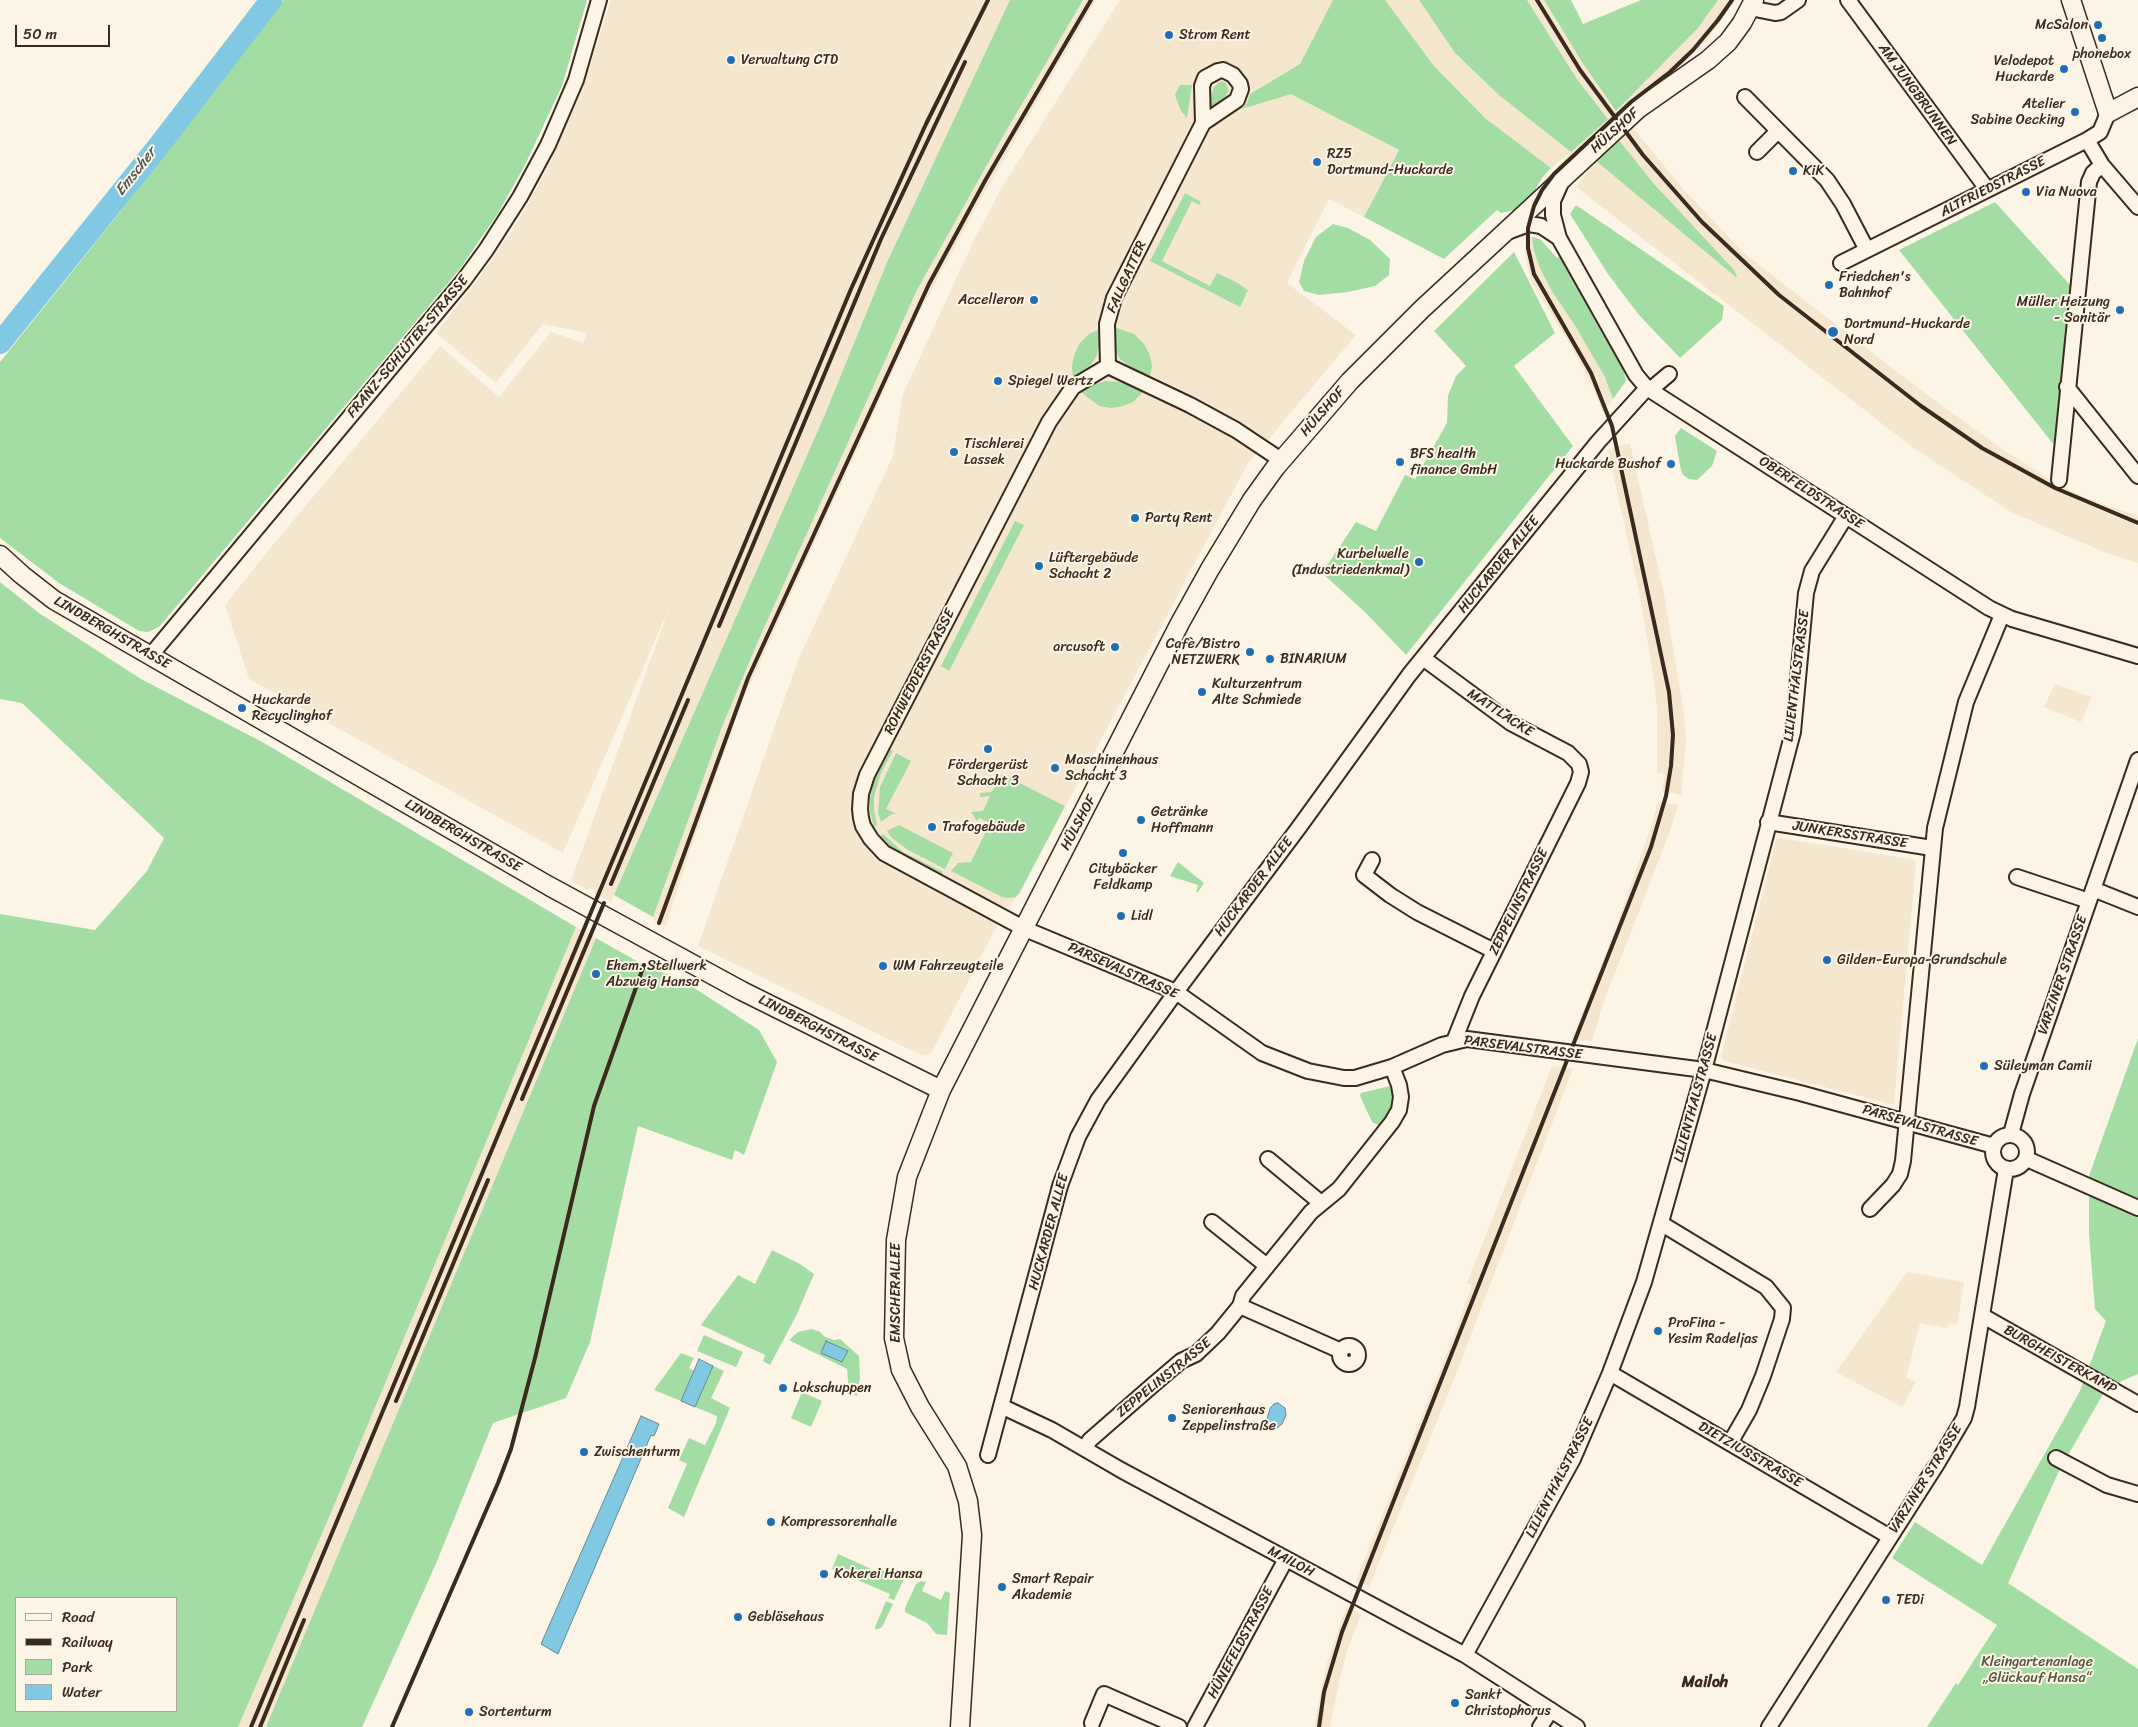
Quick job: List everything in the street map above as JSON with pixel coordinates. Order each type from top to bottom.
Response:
[{"type":"main road","points":[[2071,0],[2108,113],[2138,96]]},
{"type":"main road","name":"HÜLSHOF","points":[[1025,929],[1180,623],[1248,508],[1281,460],[1370,360],[1422,309],[1638,109],[1721,50],[1736,34],[1752,4]]},
{"type":"main road","name":"LINDBERGHSTRASSE","points":[[0,555],[22,576],[54,600],[549,886],[742,991],[941,1090]]},
{"type":"main road","name":"EMSCHERALLEE","points":[[960,1727],[972,1535],[968,1500],[957,1466],[920,1407],[901,1370],[894,1338],[896,1240],[906,1177],[941,1090],[1025,929]]},
{"type":"street","name":"FRANZ-SCHLÜTER-STRASSE","points":[[151,655],[464,280],[486,250],[520,197],[548,145],[576,80],[599,0]]},
{"type":"street","points":[[1752,4],[1775,13],[1781,12],[1798,0]]},
{"type":"street","name":"AM JUNGBRUNNEN","points":[[1848,0],[1987,190]]},
{"type":"street","points":[[1745,97],[1829,183],[1843,204],[1867,250]]},
{"type":"street","name":"ALTFRIEDSTRASSE","points":[[1841,263],[2087,140],[2100,132],[2108,113]]},
{"type":"street","name":"FALLGATTER","points":[[1108,366],[1107,324],[1114,298],[1204,123]]},
{"type":"street","points":[[1757,152],[1778,131]]},
{"type":"street","points":[[2087,140],[2102,164],[2138,207]]},
{"type":"street","points":[[2059,480],[2089,182],[2093,173],[2102,164]]},
{"type":"street","name":"OBERFELDSTRASSE","points":[[1564,178],[1552,201],[1552,214],[1559,238],[1636,375],[1649,389],[2002,615],[2138,656]]},
{"type":"street","points":[[1505,233],[1529,224],[1541,226],[1559,238]]},
{"type":"street","points":[[1108,366],[1190,405],[1236,430],[1281,460]]},
{"type":"street","name":"ROHWEDDERSTRASSE","points":[[1025,929],[884,853],[870,839],[863,826],[860,809],[861,794],[867,774],[1049,422],[1074,387],[1108,366]]},
{"type":"street","name":"HUCKARDER ALLEE","points":[[988,1455],[1060,1186],[1075,1145],[1086,1122],[1111,1080],[1294,834],[1409,675],[1598,442],[1649,389],[1669,374]]},
{"type":"street","points":[[2067,387],[2138,476]]},
{"type":"street","name":"LILIENTHALSTRASSE","points":[[1465,1655],[1573,1459],[1610,1373],[1638,1299],[1662,1224],[1793,732],[1806,593],[1812,571],[1846,516]]},
{"type":"street","points":[[1870,1209],[1893,1185],[1900,1174],[1903,1161],[1935,828],[1966,702],[2002,615]]},
{"type":"street","name":"MATTLACKE","points":[[1423,658],[1496,713],[1568,753],[1579,764]]},
{"type":"street","name":"VARZINER STRASSE","points":[[2011,1134],[2022,1094],[2138,760]]},
{"type":"street","name":"ZEPPELINSTRASSE","points":[[1454,1041],[1472,996],[1578,782],[1581,772],[1579,764]]},
{"type":"street","name":"JUNKERSSTRASSE","points":[[1768,822],[1932,848]]},
{"type":"street","points":[[1372,860],[1364,875],[1390,895],[1417,912],[1494,951]]},
{"type":"street","name":"VARZINER STRASSE","points":[[2017,878],[2138,906]]},
{"type":"street","name":"PARSEVALSTRASSE","points":[[1025,929],[1176,992],[1262,1053],[1308,1071],[1344,1078],[1355,1078],[1392,1067],[1454,1041],[1467,1039],[1704,1070],[1906,1120],[1994,1146]]},
{"type":"street","name":"ZEPPELINSTRASSE","points":[[1085,1448],[1090,1440],[1181,1361],[1196,1354],[1218,1333],[1240,1306],[1243,1296],[1311,1212],[1339,1189],[1392,1122],[1399,1110],[1401,1097],[1399,1085],[1392,1067]]},
{"type":"street","points":[[2011,1134],[2026,1143],[2028,1149],[2027,1159],[2018,1168],[2006,1169],[1996,1163],[1994,1146],[2000,1137],[2011,1134]]},
{"type":"street","points":[[1268,1159],[1321,1203]]},
{"type":"street","points":[[2027,1159],[2138,1208]]},
{"type":"street","name":"VARZINER STRASSE","points":[[1769,1727],[1964,1418],[2006,1169]]},
{"type":"street","points":[[1212,1222],[1267,1266]]},
{"type":"street","points":[[1662,1224],[1766,1287],[1782,1308],[1782,1319],[1763,1376],[1749,1410],[1730,1443]]},
{"type":"street","points":[[1240,1306],[1341,1351]]},
{"type":"street","name":"BURGHEISTERKAMP","points":[[1982,1316],[2138,1404]]},
{"type":"street","name":"DIETZIUSSTRASSE","points":[[1610,1373],[1890,1537]]},
{"type":"street","name":"MAILOH","points":[[1001,1406],[1085,1448],[1121,1470],[1465,1655],[1577,1727]]},
{"type":"street","points":[[2056,1458],[2106,1485],[2138,1494]]},
{"type":"street","name":"HÜNEFELDSTRASSE","points":[[1195,1727],[1286,1559]]},
{"type":"street","points":[[1092,1723],[1104,1694],[1179,1727]]},
{"type":"street","points":[[1540,1727],[1551,1710]]},
{"type":"shaded area","points":[[611,0],[1010,0],[888,260],[823,419],[611,902],[594,893],[595,890],[590,888],[588,890],[571,881],[670,606],[563,853],[249,679],[225,605],[271,547],[440,346],[499,397],[551,332],[583,343],[587,333],[543,324],[496,383],[436,333],[481,275],[516,225],[547,170],[583,88]]},
{"type":"shaded area","points":[[1083,0],[1096,0],[981,199],[919,313],[741,704],[666,926],[655,922],[653,917],[722,727],[759,639],[917,290],[1002,138]]},
{"type":"shaded area","points":[[1120,0],[1333,0],[1300,64],[1250,94],[1243,109],[1291,93],[1399,150],[1364,217],[1329,199],[1287,283],[1356,335],[1247,465],[1019,894],[1005,910],[931,1054],[923,1056],[698,946],[798,660],[893,456],[903,394],[974,240],[1002,187]]},
{"type":"shaded area","points":[[1385,0],[1419,0],[1455,53],[1500,96],[1571,152],[1551,168],[1485,118],[1434,66]]},
{"type":"shaded area","points":[[1527,0],[1544,0],[1582,62],[1616,111],[1698,28],[1718,0],[1736,0],[1709,37],[1685,63],[1536,195],[1549,176],[1577,146],[1608,118],[1577,79]]},
{"type":"shaded area","points":[[1633,128],[1684,190],[1745,254],[1926,394],[2008,453],[2064,488],[2138,516],[2138,563],[2104,552],[2011,512],[1911,446],[1576,187],[1596,161],[1736,277],[1655,185],[1618,139]]},
{"type":"shaded area","points":[[1525,237],[1532,237],[1553,293],[1574,324],[1605,377],[1613,399],[1603,412],[1571,346],[1532,283],[1525,256]]},
{"type":"shaded area","points":[[1630,443],[1664,594],[1684,713],[1686,739],[1681,795],[1662,791],[1665,774],[1657,773],[1657,708],[1652,666],[1639,592],[1608,450]]},
{"type":"shaded area","points":[[2055,684],[2092,697],[2081,722],[2044,707]]},
{"type":"shaded area","points":[[1658,802],[1678,805],[1669,834],[1603,1004],[1592,1041],[1572,1040],[1615,930]]},
{"type":"shaded area","name":"Gilden-Europa-Grundschule","points":[[1780,838],[1911,859],[1916,862],[1894,1104],[1724,1061],[1721,1056],[1776,841]]},
{"type":"shaded area","points":[[576,927],[596,938],[312,1619],[266,1727],[238,1727],[330,1515]]},
{"type":"shaded area","points":[[1552,1066],[1573,1069],[1449,1392],[1369,1587],[1356,1580],[1452,1340],[1472,1285],[1467,1283]]},
{"type":"shaded area","points":[[1907,1272],[1964,1282],[1957,1325],[1948,1324],[1947,1328],[1920,1323],[1906,1378],[1916,1382],[1902,1407],[1836,1372]]},
{"type":"shaded area","points":[[1346,1607],[1361,1614],[1347,1651],[1330,1727],[1314,1727],[1326,1666]]},
{"type":"green space","points":[[283,0],[587,0],[562,86],[524,167],[497,215],[459,270],[159,627],[148,632],[139,631],[59,583],[0,538],[0,362],[120,212]]},
{"type":"green space","points":[[1010,0],[1083,0],[1002,138],[917,290],[759,639],[722,727],[653,917],[614,895],[823,419],[888,260]]},
{"type":"green space","points":[[1333,0],[1385,0],[1434,66],[1485,118],[1551,168],[1542,178],[1531,197],[1516,210],[1501,213],[1497,210],[1444,259],[1364,217],[1399,150],[1291,94],[1242,109],[1247,103],[1250,94],[1300,64]]},
{"type":"green space","points":[[1419,0],[1527,0],[1577,79],[1608,119],[1571,152],[1500,96],[1455,53]]},
{"type":"green space","points":[[1544,0],[1571,0],[1583,24],[1641,0],[1718,0],[1698,28],[1616,111],[1582,62]]},
{"type":"green space","points":[[1221,81],[1226,83],[1229,91],[1219,106],[1212,107],[1209,102],[1214,87]]},
{"type":"green space","points":[[1180,85],[1192,85],[1187,118],[1181,111],[1175,95]]},
{"type":"green space","points":[[1618,139],[1655,185],[1735,271],[1737,278],[1596,161]]},
{"type":"green space","points":[[1185,193],[1201,202],[1199,205],[1192,201],[1162,261],[1210,286],[1217,273],[1236,282],[1248,290],[1240,307],[1150,261]]},
{"type":"green space","points":[[1995,202],[2071,286],[2054,445],[1899,250]]},
{"type":"green space","points":[[1576,205],[1724,306],[1722,320],[1680,358],[1639,315],[1608,274],[1570,214]]},
{"type":"green space","points":[[1333,224],[1348,228],[1370,240],[1390,259],[1389,275],[1375,286],[1348,292],[1319,295],[1304,291],[1299,282],[1304,261],[1316,237]]},
{"type":"green space","points":[[1532,237],[1540,239],[1557,258],[1560,256],[1623,368],[1626,381],[1613,399],[1605,377],[1574,324],[1553,293],[1540,268],[1534,251]]},
{"type":"green space","points":[[1514,252],[1555,333],[1514,366],[1573,446],[1406,655],[1366,613],[1322,573],[1356,522],[1376,531],[1405,475],[1415,479],[1447,423],[1448,396],[1456,376],[1466,366],[1434,331]]},
{"type":"green space","points":[[1114,327],[1134,334],[1144,344],[1150,355],[1152,366],[1150,377],[1120,359],[1112,340]]},
{"type":"green space","points":[[1100,329],[1099,347],[1096,357],[1090,366],[1073,377],[1074,355],[1080,343],[1089,334]]},
{"type":"green space","points":[[1106,381],[1122,382],[1146,389],[1133,402],[1111,408],[1099,406],[1081,392],[1091,385]]},
{"type":"green space","points":[[1681,428],[1717,451],[1712,466],[1697,480],[1689,479],[1683,475],[1680,466],[1675,436]]},
{"type":"green space","points":[[1015,521],[1024,525],[949,671],[941,666]]},
{"type":"green space","points":[[0,582],[39,613],[141,679],[264,743],[576,927],[330,1515],[238,1727],[0,1727],[0,914],[95,930],[147,871],[164,838],[22,703],[0,699]]},
{"type":"green space","points":[[889,749],[893,751],[881,773],[874,797],[877,825],[874,827],[870,811],[870,798],[877,771]]},
{"type":"green space","points":[[896,753],[911,761],[886,809],[897,814],[892,814],[881,822],[878,813],[880,787]]},
{"type":"green space","points":[[1002,774],[1065,806],[1020,892],[1016,897],[1009,898],[1002,897],[951,871],[958,863],[971,862],[990,823],[979,818],[977,821],[971,812],[983,811],[990,796],[980,797],[980,793],[992,792]]},
{"type":"green space","points":[[899,825],[953,853],[945,869],[908,850],[891,837],[887,831]]},
{"type":"green space","points":[[883,834],[903,852],[943,872],[941,876],[900,855],[880,837]]},
{"type":"green space","points":[[1178,862],[1204,883],[1198,892],[1196,892],[1198,885],[1170,876]]},
{"type":"green space","points":[[596,938],[640,963],[685,982],[759,1030],[777,1062],[744,1155],[735,1150],[732,1160],[638,1126],[590,1342],[566,1398],[493,1423],[435,1566],[362,1727],[266,1727]]},
{"type":"green space","name":"Kleingartenanlage „Glückauf Hansa“","points":[[2138,1038],[2138,1374],[2122,1381],[2103,1394],[2059,1471],[2008,1583],[2138,1669],[2138,1727],[1927,1727],[1956,1683],[1958,1685],[1997,1625],[1892,1558],[1915,1522],[1982,1565],[2080,1391],[2106,1321],[2095,1309],[2089,1234],[2089,1176]]},
{"type":"green space","points":[[1390,1086],[1394,1093],[1394,1105],[1382,1127],[1372,1122],[1360,1096],[1361,1093]]},
{"type":"green space","points":[[772,1250],[800,1264],[814,1274],[797,1314],[770,1365],[763,1361],[765,1355],[701,1325],[738,1275],[755,1284]]},
{"type":"green space","points":[[812,1329],[820,1332],[825,1337],[834,1340],[840,1339],[859,1356],[860,1378],[857,1396],[849,1392],[847,1369],[789,1340],[798,1332]]},
{"type":"green space","points":[[704,1335],[743,1352],[736,1367],[697,1351]]},
{"type":"green space","points":[[681,1353],[694,1358],[689,1368],[694,1371],[681,1401],[654,1390]]},
{"type":"green space","points":[[713,1366],[724,1371],[711,1398],[730,1408],[684,1517],[668,1508],[687,1464],[679,1460],[689,1438],[705,1445],[716,1423],[717,1416],[695,1407]]},
{"type":"green space","points":[[802,1392],[822,1401],[811,1427],[791,1418]]},
{"type":"green space","points":[[838,1554],[876,1571],[878,1568],[897,1576],[900,1572],[903,1573],[904,1579],[894,1600],[888,1598],[890,1594],[832,1569]]},
{"type":"green space","points":[[921,1581],[926,1582],[922,1591],[941,1600],[945,1591],[950,1593],[947,1635],[936,1634],[927,1623],[905,1612],[916,1584]]},
{"type":"green space","points":[[886,1601],[893,1604],[882,1627],[876,1630],[875,1627]]},
{"type":"water","points":[[826,1341],[848,1351],[842,1362],[821,1353]]},
{"type":"water","points":[[699,1359],[713,1366],[695,1407],[681,1401]]},
{"type":"water","points":[[1278,1403],[1285,1408],[1286,1415],[1282,1424],[1275,1430],[1267,1430],[1265,1427],[1270,1408]]},
{"type":"water","points":[[641,1416],[659,1424],[654,1436],[651,1435],[558,1654],[541,1644]]},
{"type":"waterway","name":"Emscher","points":[[0,343],[157,148],[271,0]]},
{"type":"railway","points":[[251,1727],[851,289],[926,124],[988,0]]},
{"type":"railway","points":[[659,923],[748,678],[929,284],[986,179],[1091,0]]},
{"type":"railway","points":[[1537,0],[1580,70],[1643,155],[1702,222],[1779,295],[1921,406],[1982,448],[2055,488],[2138,523]]},
{"type":"railway","points":[[1319,1727],[1324,1692],[1342,1632],[1651,847],[1666,796],[1671,766],[1673,735],[1669,692],[1612,426],[1591,373],[1534,274],[1528,248],[1528,228],[1534,206],[1542,190],[1554,174],[1631,102],[1670,72],[1693,50],[1732,0]]},
{"type":"railway","points":[[719,626],[881,239],[965,62]]},
{"type":"railway","points":[[611,884],[688,700]]},
{"type":"railway","points":[[522,1099],[604,903]]},
{"type":"railway","points":[[392,1727],[511,1449],[535,1358],[594,1106],[644,965]]},
{"type":"railway","points":[[396,1401],[488,1180]]},
{"type":"railway","points":[[260,1727],[304,1620]]},
{"type":"place","name":"McSalon","points":[[2098,25]]},
{"type":"place","name":"Strom Rent","points":[[1169,35]]},
{"type":"place","name":"phonebox","points":[[2102,38]]},
{"type":"place","name":"Verwaltung CTD","points":[[731,60]]},
{"type":"place","name":"Velodepot Huckarde","points":[[2064,69]]},
{"type":"place","name":"Atelier Sabine Oecking","points":[[2075,112]]},
{"type":"place","name":"RZ5 Dortmund-Huckarde","points":[[1317,162]]},
{"type":"place","name":"KiK","points":[[1793,171]]},
{"type":"place","name":"Via Nuova","points":[[2026,192]]},
{"type":"place","name":"Friedchen's Bahnhof","points":[[1829,285]]},
{"type":"place","name":"Accelleron","points":[[1034,300]]},
{"type":"place","name":"Müller Heizung - Sanitär","points":[[2120,310]]},
{"type":"place","name":"Dortmund-Huckarde Nord","points":[[1833,332]]},
{"type":"place","name":"Spiegel Wertz","points":[[998,381]]},
{"type":"place","name":"Tischlerei Lassek","points":[[954,452]]},
{"type":"place","name":"BFS health finance GmbH","points":[[1400,462]]},
{"type":"place","name":"Huckarde Bushof","points":[[1671,464]]},
{"type":"place","name":"Party Rent","points":[[1135,518]]},
{"type":"place","name":"Kurbelwelle (Industriedenkmal)","points":[[1419,562]]},
{"type":"place","name":"Lüftergebäude Schacht 2","points":[[1039,566]]},
{"type":"place","name":"arcusoft","points":[[1115,647]]},
{"type":"place","name":"Cafè/Bistro NETZWERK","points":[[1250,652]]},
{"type":"place","name":"BINARIUM","points":[[1270,659]]},
{"type":"place","name":"Kulturzentrum Alte Schmiede","points":[[1202,692]]},
{"type":"place","name":"Huckarde Recyclinghof","points":[[242,708]]},
{"type":"place","name":"Fördergerüst Schacht 3","points":[[988,749]]},
{"type":"place","name":"Maschinenhaus Schacht 3","points":[[1055,768]]},
{"type":"place","name":"Getränke Hoffmann","points":[[1141,820]]},
{"type":"place","name":"Trafogebäude","points":[[932,827]]},
{"type":"place","name":"Citybäcker Feldkamp","points":[[1123,853]]},
{"type":"place","name":"Lidl","points":[[1121,916]]},
{"type":"place","name":"Gilden-Europa-Grundschule","points":[[1827,960]]},
{"type":"place","name":"WM Fahrzeugteile","points":[[883,966]]},
{"type":"place","name":"Ehem. Stellwerk Abzweig Hansa","points":[[596,974]]},
{"type":"place","name":"Süleyman Camii","points":[[1984,1066]]},
{"type":"place","name":"ProFina - Yesim Radeljas","points":[[1658,1331]]},
{"type":"place","name":"Lokschuppen","points":[[783,1388]]},
{"type":"place","name":"Seniorenhaus Zeppelinstraße","points":[[1172,1418]]},
{"type":"place","name":"Zwischenturm","points":[[584,1452]]},
{"type":"place","name":"Kompressorenhalle","points":[[771,1522]]},
{"type":"place","name":"Kokerei Hansa","points":[[824,1574]]},
{"type":"place","name":"Smart Repair Akademie","points":[[1002,1587]]},
{"type":"place","name":"TEDi","points":[[1886,1600]]},
{"type":"place","name":"Gebläsehaus","points":[[738,1617]]},
{"type":"place","name":"Sankt Christophorus","points":[[1455,1703]]},
{"type":"place","name":"Sortenturm","points":[[469,1712]]},
{"type":"district","name":"Mailoh","points":[[1705,1683]]}]
